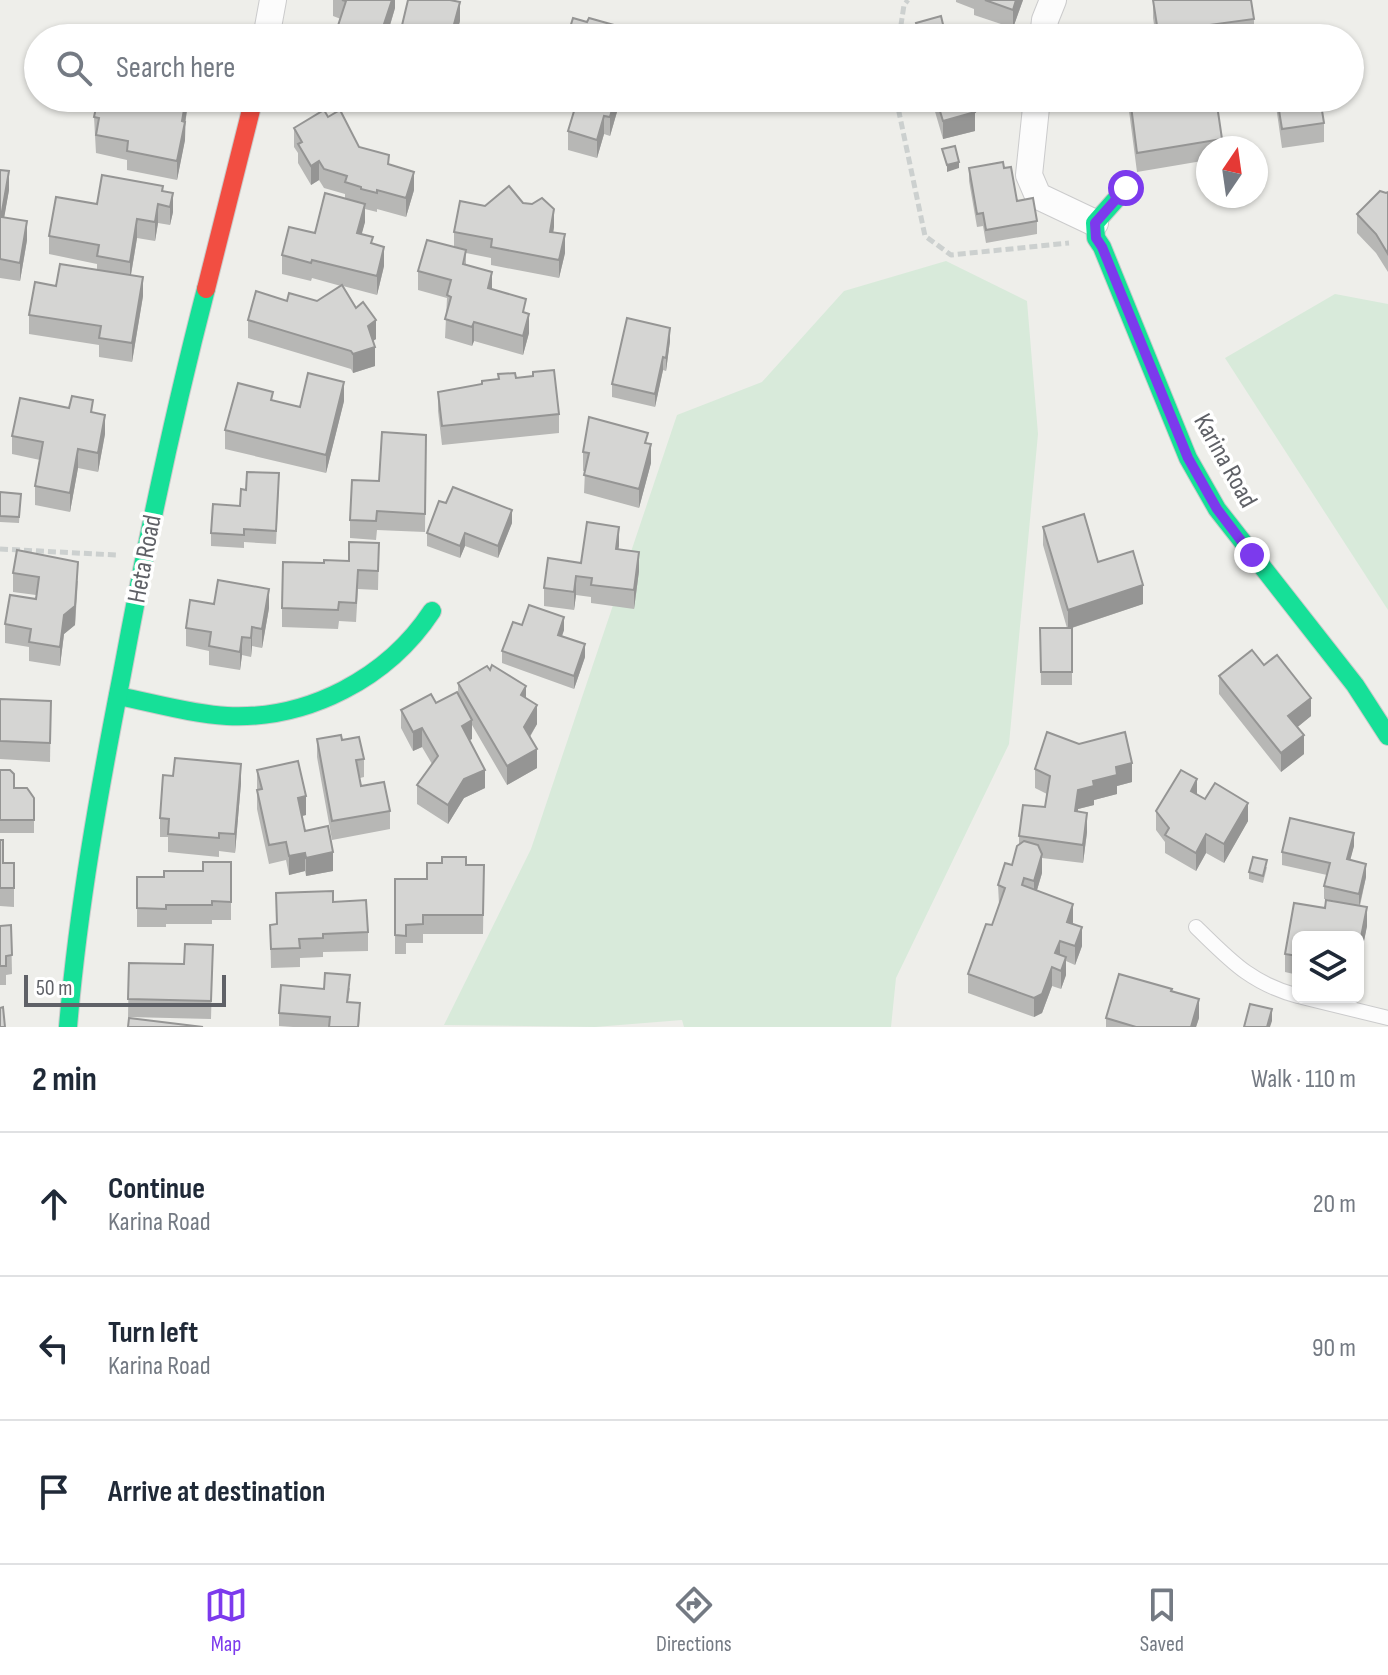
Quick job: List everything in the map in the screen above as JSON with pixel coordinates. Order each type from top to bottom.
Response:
[{"type":"street","points":[[269,24],[273,0]]},
{"type":"street","points":[[1045,24],[1053,0]]},
{"type":"street","name":"Heta Road","points":[[68,1027],[75,944],[89,846],[144,557],[183,378],[251,112]]},
{"type":"street","points":[[1036,112],[1029,175],[1038,196],[1095,230],[1126,188]]},
{"type":"street","name":"Karina Road","points":[[1095,230],[1188,458],[1217,509],[1355,685],[1388,736]]},
{"type":"street","points":[[118,696],[228,716],[277,713],[339,692],[372,674],[408,644],[432,611]]},
{"type":"lane","points":[[1196,927],[1240,970],[1259,983],[1292,993]]},
{"type":"lane","points":[[1328,1003],[1388,1018]]},
{"type":"path","points":[[901,24],[904,5],[908,0]]},
{"type":"path","points":[[899,112],[925,236],[951,255],[1052,246],[1095,230]]},
{"type":"path","points":[[0,549],[144,557]]},
{"type":"green space","points":[[946,261],[1027,301],[1038,434],[1009,744],[896,978],[891,1027],[684,1027],[682,1020],[595,1027],[444,1025],[531,849],[677,415],[762,382],[844,291]]},
{"type":"green space","points":[[1335,294],[1388,304],[1388,610],[1225,358]]},
{"type":"building","points":[[342,0],[392,0],[384,24],[339,24],[346,1]]},
{"type":"building","points":[[408,0],[460,2],[454,24],[402,24]]},
{"type":"building","points":[[985,0],[1016,0],[1013,10]]},
{"type":"building","points":[[1153,0],[1251,0],[1254,19],[1217,24],[1157,24]]},
{"type":"building","points":[[941,16],[943,24],[916,24]]},
{"type":"building","points":[[573,18],[587,22],[589,18],[610,24],[571,24]]},
{"type":"building","points":[[95,112],[184,112],[182,121],[185,122],[177,161],[127,151],[128,141],[96,135],[99,118],[94,117]]},
{"type":"building","points":[[321,112],[325,112],[328,117],[341,112],[359,147],[389,155],[388,164],[414,172],[406,198],[361,189],[345,182],[347,176],[324,169],[319,161],[311,166],[298,144],[302,142],[294,128]]},
{"type":"building","points":[[574,112],[611,112],[610,117],[604,116],[597,140],[568,131]]},
{"type":"building","points":[[940,112],[975,112],[943,121]]},
{"type":"building","points":[[1132,112],[1218,112],[1222,136],[1196,136],[1196,143],[1137,153]]},
{"type":"building","points":[[1279,112],[1322,112],[1324,123],[1282,129]]},
{"type":"building","points":[[955,146],[959,162],[947,165],[942,149]]},
{"type":"building","points":[[1003,162],[1004,168],[1011,167],[1017,201],[1033,198],[1037,221],[986,230],[983,213],[977,214],[969,168]]},
{"type":"building","points":[[0,170],[9,171],[1,217],[27,221],[20,263],[0,259]]},
{"type":"building","points":[[102,175],[163,186],[162,191],[173,193],[170,207],[158,204],[155,222],[137,219],[130,262],[97,256],[99,245],[49,236],[56,197],[97,204]]},
{"type":"building","points":[[509,186],[523,203],[532,204],[542,198],[554,209],[550,232],[565,234],[559,260],[491,247],[492,239],[454,232],[460,201],[485,206]]},
{"type":"building","points":[[1380,191],[1388,192],[1388,254],[1376,234],[1357,214]]},
{"type":"building","points":[[325,193],[365,204],[357,233],[373,237],[371,243],[384,247],[377,276],[282,255],[289,227],[315,233]]},
{"type":"building","points":[[427,240],[466,250],[463,264],[492,272],[488,288],[526,299],[523,312],[529,314],[523,336],[474,322],[472,327],[445,319],[451,297],[447,295],[451,280],[418,271]]},
{"type":"building","points":[[60,264],[143,277],[132,343],[99,338],[101,326],[29,315],[35,282],[56,286]]},
{"type":"building","points":[[342,285],[356,308],[363,302],[376,320],[368,326],[375,347],[353,354],[248,320],[256,291],[287,301],[289,293],[317,301]]},
{"type":"building","points":[[627,318],[670,328],[666,358],[663,357],[655,394],[612,384]]},
{"type":"building","points":[[554,370],[559,414],[442,426],[438,392],[499,379],[498,374],[515,373],[516,378]]},
{"type":"building","points":[[308,373],[344,382],[326,455],[225,430],[238,383],[273,392],[271,400],[300,407]]},
{"type":"building","points":[[72,396],[93,400],[91,412],[105,415],[98,453],[78,449],[70,493],[35,486],[43,442],[12,436],[20,398],[69,408]]},
{"type":"building","points":[[589,417],[648,433],[645,443],[651,444],[639,489],[584,475],[589,453],[583,452]]},
{"type":"building","points":[[382,432],[426,435],[425,514],[377,511],[376,521],[350,520],[352,480],[379,481]]},
{"type":"building","points":[[247,472],[279,473],[276,531],[244,529],[244,535],[211,533],[213,504],[240,506],[241,489],[246,490]]},
{"type":"building","points":[[453,487],[512,510],[498,546],[465,533],[460,546],[427,533],[439,501],[446,503]]},
{"type":"building","points":[[0,492],[21,494],[19,517],[0,516]]},
{"type":"building","points":[[1084,514],[1098,562],[1133,551],[1143,585],[1068,610],[1043,527]]},
{"type":"building","points":[[587,522],[619,527],[616,549],[639,552],[634,590],[591,585],[592,578],[576,576],[574,592],[544,588],[548,558],[581,563]]},
{"type":"building","points":[[349,542],[379,543],[378,571],[358,570],[356,603],[339,602],[338,610],[282,608],[283,562],[349,561]]},
{"type":"building","points":[[17,550],[78,562],[75,606],[64,615],[60,647],[29,642],[31,629],[5,624],[10,595],[36,599],[39,577],[13,573]]},
{"type":"building","points":[[218,580],[269,589],[262,629],[252,627],[251,638],[242,637],[240,652],[209,646],[211,632],[186,628],[190,600],[214,604]]},
{"type":"building","points":[[529,605],[564,617],[558,635],[585,644],[574,676],[502,651],[513,622],[522,625]]},
{"type":"building","points":[[1040,628],[1072,628],[1072,672],[1041,672]]},
{"type":"building","points":[[1252,650],[1264,665],[1277,655],[1311,698],[1288,716],[1304,735],[1281,753],[1219,676]]},
{"type":"building","points":[[492,665],[526,686],[521,695],[537,705],[524,727],[537,749],[507,766],[458,683],[487,666],[490,670]]},
{"type":"building","points":[[457,692],[472,720],[462,726],[485,770],[464,779],[448,805],[417,785],[438,756],[422,728],[413,732],[401,710],[431,694],[436,703]]},
{"type":"building","points":[[0,699],[51,701],[50,743],[0,741]]},
{"type":"building","points":[[1047,732],[1079,744],[1125,732],[1132,763],[1116,767],[1117,775],[1093,781],[1094,786],[1078,790],[1075,811],[1087,813],[1083,845],[1019,836],[1023,805],[1045,807],[1050,776],[1035,769]]},
{"type":"building","points":[[341,735],[342,740],[359,737],[364,759],[356,760],[361,786],[384,782],[390,811],[332,821],[317,739]]},
{"type":"building","points":[[175,758],[241,764],[235,834],[219,833],[219,838],[168,834],[169,819],[160,818],[163,775],[173,776]]},
{"type":"building","points":[[298,761],[306,796],[298,798],[305,831],[328,826],[333,852],[306,858],[305,853],[289,856],[286,842],[269,845],[257,790],[262,789],[257,770]]},
{"type":"building","points":[[0,770],[10,770],[14,774],[14,788],[27,788],[34,798],[34,820],[0,820]]},
{"type":"building","points":[[1181,770],[1197,779],[1191,791],[1205,799],[1215,783],[1248,803],[1224,844],[1206,834],[1196,853],[1165,835],[1169,828],[1156,811]]},
{"type":"building","points":[[1290,818],[1354,833],[1347,859],[1366,864],[1359,894],[1324,886],[1330,863],[1282,852]]},
{"type":"building","points":[[0,840],[3,840],[3,863],[14,863],[14,888],[0,888]]},
{"type":"building","points":[[1024,841],[1038,845],[1042,854],[1034,881],[1024,878],[1022,885],[1073,904],[1067,922],[1082,927],[1075,946],[1060,941],[1055,953],[1066,957],[1061,971],[1052,967],[1042,994],[1034,998],[968,974],[986,924],[992,925],[1005,888],[998,885],[1005,863],[1012,865],[1017,846]]},
{"type":"building","points":[[442,857],[466,857],[466,865],[484,865],[483,915],[423,915],[423,924],[406,925],[406,936],[395,935],[395,879],[427,879],[427,863],[442,863]]},
{"type":"building","points":[[1253,857],[1267,860],[1263,876],[1249,872]]},
{"type":"building","points":[[203,862],[231,862],[231,902],[166,905],[166,909],[137,908],[137,877],[164,877],[164,871],[203,871]]},
{"type":"building","points":[[333,891],[333,902],[366,900],[368,932],[323,934],[323,938],[299,939],[300,948],[271,949],[270,925],[277,924],[276,893]]},
{"type":"building","points":[[1326,900],[1367,907],[1362,931],[1292,931],[1292,955],[1285,954],[1294,903],[1325,908]]},
{"type":"building","points":[[11,925],[12,955],[6,956],[6,966],[0,966],[0,926]]},
{"type":"building","points":[[185,944],[213,945],[211,1001],[128,999],[129,963],[184,964]]},
{"type":"building","points":[[325,973],[350,975],[347,1002],[360,1003],[358,1027],[329,1027],[330,1017],[279,1013],[281,985],[324,989]]},
{"type":"building","points":[[1119,974],[1199,999],[1191,1027],[1136,1027],[1106,1018]]},
{"type":"building","points":[[1250,1004],[1272,1009],[1267,1027],[1244,1027]]},
{"type":"building","points":[[3,1007],[5,1027],[0,1027],[0,1008]]},
{"type":"building","points":[[129,1018],[203,1027],[128,1027]]},
{"type":"traffic: fast","points":[[1126,188],[1095,223],[1096,238],[1188,458],[1217,509],[1355,685],[1388,736]]},
{"type":"traffic: fast","points":[[68,1027],[83,894],[105,762],[161,480],[206,289]]},
{"type":"traffic: fast","points":[[118,696],[213,715],[287,711],[316,702],[369,675],[414,635],[432,611]]},
{"type":"traffic: jam","points":[[206,289],[250,112]]},
{"type":"route","points":[[1126,188],[1095,223],[1096,238],[1188,458],[1217,509],[1252,555]]}]
